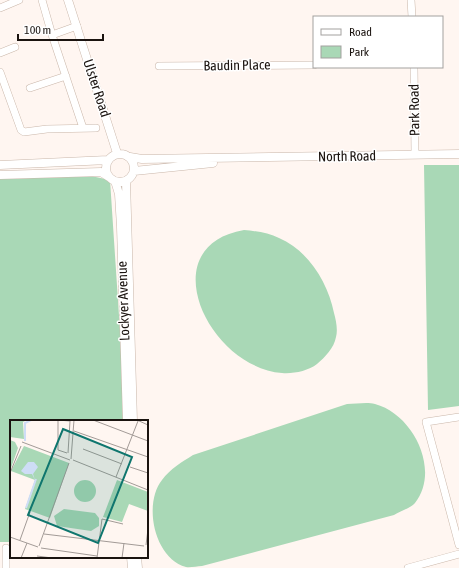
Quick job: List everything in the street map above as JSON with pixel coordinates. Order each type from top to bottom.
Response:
[{"type":"main road","name":"Ulster Road","points":[[68,0],[117,154]]},
{"type":"main road","points":[[0,165],[108,160],[117,154],[124,154],[130,157],[134,163],[134,171],[126,181],[112,179],[101,172],[0,175]]},
{"type":"main road","name":"North Road","points":[[130,157],[142,159],[459,154]]},
{"type":"main road","name":"North Road","points":[[134,171],[213,163],[235,158]]},
{"type":"main road","points":[[108,160],[106,170],[112,179]]},
{"type":"main road","name":"Lockyer Avenue","points":[[112,179],[119,194],[127,420]]},
{"type":"main road","name":"Lockyer Avenue","points":[[126,181],[133,420]]},
{"type":"main road","points":[[131,558],[132,568]]},
{"type":"main road","points":[[137,558],[138,568]]},
{"type":"street","points":[[0,8],[17,0]]},
{"type":"street","points":[[42,0],[83,128]]},
{"type":"street","points":[[412,0],[412,16]]},
{"type":"street","points":[[52,35],[77,26]]},
{"type":"street","points":[[0,53],[14,47]]},
{"type":"street","name":"Baudin Place","points":[[159,66],[313,65]]},
{"type":"street","name":"Park Road","points":[[414,68],[415,154]]},
{"type":"street","points":[[0,72],[21,130],[24,132],[46,129],[96,128]]},
{"type":"street","points":[[30,88],[66,76]]},
{"type":"street","points":[[459,417],[426,422],[459,545]]},
{"type":"street","points":[[6,548],[6,568]]},
{"type":"street","points":[[408,568],[459,554]]},
{"type":"green space","points":[[424,165],[459,165],[459,406],[428,410]]},
{"type":"green space","points":[[91,176],[110,180],[126,420],[10,420],[10,542],[0,542],[0,177]]},
{"type":"green space","points":[[244,230],[271,235],[290,244],[316,269],[327,290],[336,322],[336,337],[331,349],[326,355],[317,364],[305,370],[282,373],[255,366],[232,350],[213,329],[200,305],[196,281],[200,258],[216,240]]},
{"type":"green space","points":[[347,404],[375,404],[389,410],[401,419],[411,431],[419,445],[424,460],[425,475],[422,490],[413,505],[394,515],[202,566],[186,567],[175,562],[166,553],[159,542],[155,529],[153,502],[156,490],[165,476],[172,469],[193,455]]}]
